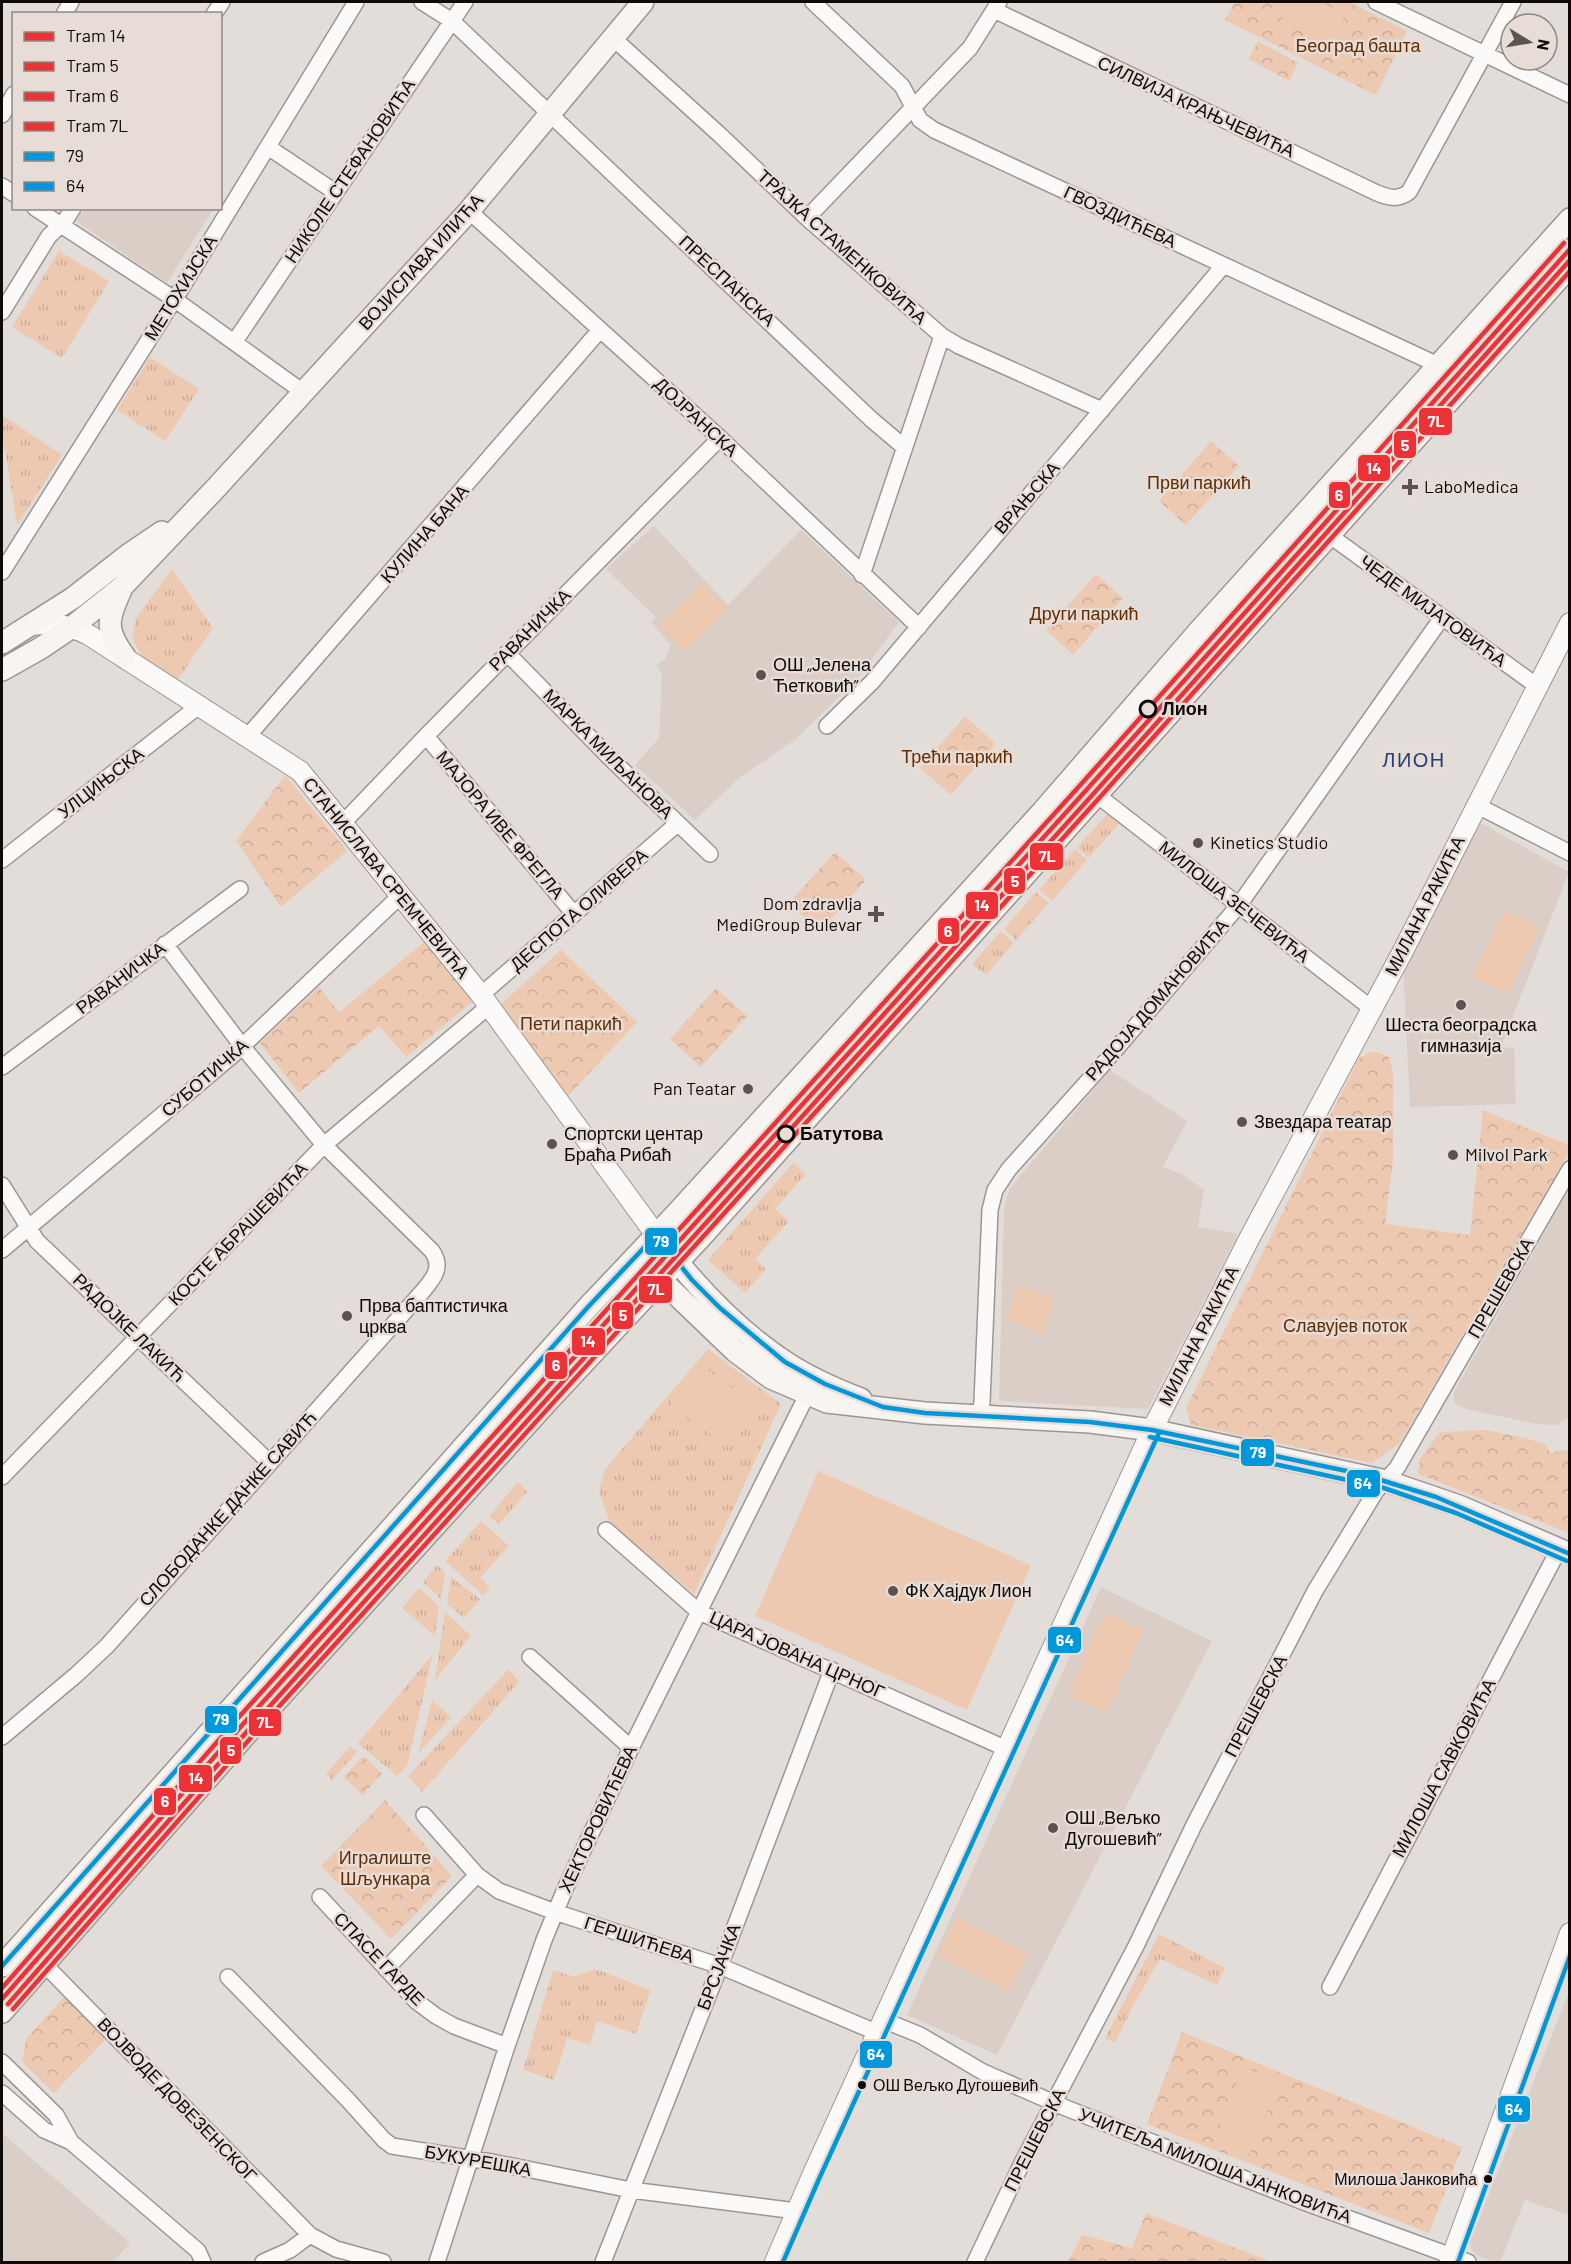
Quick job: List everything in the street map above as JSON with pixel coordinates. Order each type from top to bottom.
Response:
[{"type":"main road","name":"ВОЈИСЛАВА ИЛИЋА","points":[[2,670],[72,627],[122,587],[469,211],[643,2]]},
{"type":"main road","points":[[2,1966],[608,1285],[1042,812],[1199,631],[1569,219]]},
{"type":"main road","points":[[2,2012],[250,1730],[548,1401],[661,1280],[1569,266]]},
{"type":"main road","name":"ВОЈИСЛАВА ИЛИЋА","points":[[2,644],[73,598],[128,555],[190,514]]},
{"type":"main road","points":[[122,587],[110,625],[113,640],[125,657]]},
{"type":"main road","points":[[656,1235],[692,1280],[720,1308],[785,1362],[825,1384],[883,1407]]},
{"type":"main road","points":[[636,1256],[735,1351],[771,1378],[827,1402],[925,1413],[1090,1422],[1152,1430],[1386,1481],[1459,1506],[1564,1551]]},
{"type":"street","name":"МЕТОХИЈСКА","points":[[2,572],[174,299],[356,2]]},
{"type":"street","name":"ПРЕСПАНСКА","points":[[422,2],[452,21],[872,420],[904,447]]},
{"type":"street","name":"НИКОЛЕ СТЕФАНОВИЋА","points":[[235,341],[465,2]]},
{"type":"street","name":"ГВОЗДИЋЕВА","points":[[813,2],[898,82],[907,92],[920,120],[934,130],[1468,379]]},
{"type":"street","points":[[1376,2],[1569,95]]},
{"type":"street","points":[[1485,55],[1513,2]]},
{"type":"street","points":[[807,218],[970,48],[996,6]]},
{"type":"street","name":"СИЛВИЈА КРАЊЧЕВИЋА","points":[[996,6],[1388,197],[1399,198],[1409,192],[1485,55]]},
{"type":"street","name":"ТРАЈКА СТАМЕНКОВИЋА","points":[[613,38],[807,218],[942,336],[959,346],[1102,410]]},
{"type":"street","points":[[2,115],[12,98]]},
{"type":"street","points":[[268,147],[335,192]]},
{"type":"street","points":[[38,210],[174,299],[303,392]]},
{"type":"street","points":[[2,312],[49,236],[72,210]]},
{"type":"street","name":"ДОЈРАНСКА","points":[[469,211],[720,438],[919,627]]},
{"type":"street","name":"ВРАЊСКА","points":[[827,726],[872,682],[1223,266]]},
{"type":"street","name":"КУЛИНА БАНА","points":[[248,736],[600,330]]},
{"type":"street","points":[[862,575],[942,336]]},
{"type":"street","name":"РАВАНИЧКА","points":[[342,824],[720,438]]},
{"type":"street","name":"ЧЕДЕ МИЈАТОВИЋА","points":[[1329,535],[1441,619],[1536,686]]},
{"type":"street","name":"РАДОЈА ДОМАНОВИЋА","points":[[980,1415],[990,1210],[995,1190],[1009,1169],[1105,1062],[1239,905],[1441,619]]},
{"type":"street","name":"СТАНИСЛАВА СРЕМЧЕВИЋА","points":[[31,625],[45,623],[72,627],[125,657],[300,771],[485,1001],[656,1235]]},
{"type":"street","name":"МИЛАНА РАКИЋА","points":[[775,2262],[796,2211],[1152,1430],[1244,1248],[1404,949],[1536,686],[1568,628]]},
{"type":"street","name":"МАРКА МИЉАНОВА","points":[[507,653],[677,824],[710,854]]},
{"type":"street","name":"УЛЦИЊСКА","points":[[2,860],[200,705]]},
{"type":"street","name":"МАЈОРА ИВЕ ФРЕГЛА","points":[[426,736],[574,914]]},
{"type":"street","name":"МИЛОША ЗЕЧЕВИЋА","points":[[1097,795],[1371,1008]]},
{"type":"street","points":[[1476,805],[1569,853]]},
{"type":"street","name":"ДЕСПОТА ОЛИВЕРА","points":[[485,1001],[574,914],[677,824]]},
{"type":"street","name":"РАВАНИЧКА","points":[[2,1067],[240,889]]},
{"type":"street","name":"СУБОТИЧКА","points":[[2,1250],[242,1046],[400,896]]},
{"type":"street","points":[[165,944],[242,1046],[324,1145]]},
{"type":"street","name":"КОСТЕ АБРАШЕВИЋА","points":[[2,1477],[324,1145],[485,1001]]},
{"type":"street","name":"СЛОБОДАНКЕ ДАНКЕ САВИЋ","points":[[2,1737],[107,1646],[434,1279],[438,1258],[324,1145]]},
{"type":"street","name":"ПРЕШЕВСКА","points":[[975,2262],[1017,2174],[1136,1946],[1194,1825],[1316,1591],[1376,1491],[1397,1467],[1569,1169]]},
{"type":"street","name":"РАДОЈКЕ ЛАКИЋ","points":[[2,1185],[37,1241],[269,1462]]},
{"type":"street","name":"ХЕКТОРОВИЋЕВА","points":[[437,2262],[507,2046],[555,1912],[631,1748],[807,1395]]},
{"type":"street","name":"ЦАРА ЈОВАНА ЦРНОГ","points":[[606,1530],[699,1612],[1007,1749]]},
{"type":"street","name":"МИЛОША САВКОВИЋА","points":[[1330,1987],[1564,1551]]},
{"type":"street","points":[[530,1657],[631,1748]]},
{"type":"street","name":"БРСЈАЧКА","points":[[603,2262],[720,1966],[832,1670]]},
{"type":"street","name":"ГЕРШИЋЕВА","points":[[424,1815],[477,1875],[499,1892],[720,1966],[881,2026]]},
{"type":"street","points":[[387,1969],[477,1875]]},
{"type":"street","name":"СПАСЕ ГАРДЕ","points":[[320,1898],[416,2001],[454,2026],[507,2046]]},
{"type":"street","points":[[1457,2261],[1569,1933]]},
{"type":"street","name":"ВОЈВОДЕ ДОВЕЗЕНСКОГ","points":[[44,1964],[310,2235],[336,2249],[383,2262]]},
{"type":"street","name":"БУКУРЕШКА","points":[[228,1977],[384,2140],[398,2148],[492,2162],[631,2190],[796,2211]]},
{"type":"street","name":"УЧИТЕЉА МИЛОША ЈАНКОВИЋА","points":[[881,2026],[920,2035],[983,2072],[1054,2103],[1457,2261]]},
{"type":"street","points":[[2,2062],[56,2115],[71,2142]]},
{"type":"street","points":[[2,2093],[44,2130],[71,2142],[198,2251],[203,2262]]},
{"type":"street","points":[[263,2262],[290,2250],[310,2235]]},
{"type":"shaded area","points":[[84,210],[212,210],[167,283],[76,221]]},
{"type":"shaded area","name":"ОШ „Јелена Ћетковић”","points":[[654,526],[728,605],[801,530],[899,622],[858,678],[796,739],[738,779],[695,820],[635,765],[659,738],[662,673],[656,666],[665,659],[671,645],[651,622],[656,617],[606,569]]},
{"type":"shaded area","name":"Шеста београдска гимназија","points":[[1479,822],[1569,872],[1501,1047],[1514,1048],[1516,1104],[1410,1107],[1403,963]]},
{"type":"shaded area","points":[[1110,1070],[1187,1121],[1163,1167],[1181,1174],[1204,1189],[1198,1227],[1238,1234],[1148,1409],[999,1401],[1006,1199],[1011,1187]]},
{"type":"shaded area","points":[[1569,1189],[1569,1418],[1556,1425],[1536,1424],[1466,1409],[1454,1403],[1454,1392]]},
{"type":"shaded area","name":"ОШ „Вељко Дугошевић”","points":[[1101,1587],[1212,1641],[997,2055],[907,2015]]},
{"type":"shaded area","points":[[1569,1992],[1569,2215],[1525,2200],[1500,2262],[1496,2262],[1480,2257],[1472,2251],[1470,2242]]},
{"type":"shaded area","points":[[2,2133],[130,2243],[113,2262],[2,2262]]},
{"type":"green space","name":"Београд башта","points":[[1235,2],[1349,2],[1407,31],[1376,95],[1225,20]]},
{"type":"green space","points":[[1291,2],[1320,2],[1345,14],[1329,45],[1281,20]]},
{"type":"green space","points":[[1258,41],[1298,63],[1289,81],[1249,59]]},
{"type":"green space","points":[[59,251],[109,281],[62,358],[12,327]]},
{"type":"green space","points":[[150,357],[199,389],[165,441],[117,410]]},
{"type":"green space","points":[[2,415],[62,455],[17,525],[2,432]]},
{"type":"green space","name":"Први паркић","points":[[1211,441],[1239,466],[1186,525],[1159,501]]},
{"type":"green space","points":[[172,569],[213,628],[177,681],[143,659],[132,638],[136,618]]},
{"type":"green space","name":"Други паркић","points":[[1096,574],[1123,598],[1073,655],[1046,630]]},
{"type":"green space","points":[[703,582],[728,608],[684,652],[659,625]]},
{"type":"green space","name":"Трећи паркић","points":[[965,716],[996,744],[951,795],[920,768]]},
{"type":"green space","points":[[285,775],[347,851],[281,907],[236,841]]},
{"type":"green space","points":[[1110,811],[1121,821],[1089,858],[1077,847]]},
{"type":"green space","points":[[1075,849],[1087,860],[1052,901],[1039,890]]},
{"type":"green space","points":[[835,852],[866,880],[820,931],[789,903]]},
{"type":"green space","points":[[1036,892],[1049,903],[1016,940],[1004,929]]},
{"type":"green space","points":[[1504,910],[1540,927],[1508,994],[1472,977]]},
{"type":"green space","points":[[1001,931],[1014,943],[986,975],[972,964]]},
{"type":"green space","points":[[429,938],[478,997],[406,1057],[379,1026],[299,1093],[260,1043],[319,987],[339,1012]]},
{"type":"green space","name":"Пети паркић","points":[[561,950],[637,1022],[568,1096],[500,1005]]},
{"type":"green space","name":"Пети паркић","points":[[716,988],[747,1016],[701,1067],[670,1039]]},
{"type":"green space","name":"Славујев поток","points":[[1371,1052],[1378,1052],[1389,1057],[1393,1073],[1393,1160],[1385,1224],[1470,1235],[1483,1110],[1569,1145],[1569,1152],[1400,1443],[1372,1463],[1191,1425],[1186,1408],[1359,1058]]},
{"type":"green space","points":[[793,1163],[806,1174],[775,1209],[789,1221],[755,1259],[766,1269],[745,1293],[708,1260]]},
{"type":"green space","points":[[1018,1285],[1054,1297],[1043,1333],[1006,1320]]},
{"type":"green space","points":[[708,1349],[781,1404],[694,1594],[610,1523],[599,1491],[605,1469]]},
{"type":"green space","points":[[700,1365],[759,1408],[730,1448],[670,1405]]},
{"type":"green space","points":[[1486,1430],[1546,1445],[1550,1453],[1569,1449],[1569,1533],[1418,1474],[1420,1459],[1440,1432]]},
{"type":"green space","name":"ФК Хајдук Лион","points":[[818,1471],[1031,1565],[967,1710],[755,1616]]},
{"type":"green space","points":[[518,1482],[528,1491],[499,1524],[489,1516]]},
{"type":"green space","points":[[481,1521],[509,1546],[480,1578],[490,1587],[483,1595],[445,1561]]},
{"type":"green space","points":[[437,1565],[445,1573],[441,1599],[423,1582]]},
{"type":"green space","points":[[451,1577],[480,1599],[464,1618],[447,1604]]},
{"type":"green space","points":[[419,1588],[439,1606],[435,1636],[402,1608]]},
{"type":"green space","points":[[445,1612],[471,1636],[435,1680]]},
{"type":"green space","points":[[1104,1613],[1143,1630],[1107,1713],[1068,1696]]},
{"type":"green space","points":[[433,1654],[407,1766],[397,1776],[358,1743]]},
{"type":"green space","points":[[509,1669],[519,1682],[422,1792],[408,1776]]},
{"type":"green space","points":[[432,1700],[451,1717],[418,1754]]},
{"type":"green space","points":[[350,1746],[357,1752],[332,1780],[326,1774]]},
{"type":"green space","points":[[363,1756],[382,1773],[363,1795],[343,1777]]},
{"type":"green space","name":"Игралиште Шљункара","points":[[385,1800],[452,1876],[391,1939],[321,1866]]},
{"type":"green space","points":[[387,1815],[431,1854],[405,1884],[361,1844]]},
{"type":"green space","points":[[360,1846],[395,1877],[376,1899],[341,1868]]},
{"type":"green space","points":[[956,1918],[1027,1953],[1008,1991],[937,1956]]},
{"type":"green space","points":[[1159,1934],[1225,1968],[1217,1985],[1160,1959],[1115,2043],[1105,2038]]},
{"type":"green space","points":[[595,1969],[651,1990],[636,2034],[597,2021],[590,2045],[567,2038],[554,2080],[523,2070],[553,1970],[574,1977]]},
{"type":"green space","points":[[64,1997],[107,2038],[54,2093],[22,2062],[26,2039]]},
{"type":"green space","points":[[1182,2032],[1462,2147],[1429,2233],[1147,2124]]},
{"type":"green space","points":[[1243,2067],[1279,2081],[1250,2155],[1214,2141]]},
{"type":"green space","points":[[1146,2213],[1272,2262],[1068,2262],[1082,2235],[1132,2248]]},
{"type":"tram line","name":"6","points":[[2,1988],[238,1718],[1083,782],[1564,243]]},
{"type":"tram line","name":"14","points":[[2,1999],[244,1723],[1089,787],[1570,249]]},
{"type":"tram line","name":"5","points":[[8,2004],[250,1728],[1095,792],[1570,260]]},
{"type":"tram line","name":"7L","points":[[13,2009],[255,1733],[1100,797],[1570,271]]},
{"type":"transit line","name":"79","points":[[2,1966],[588,1307],[656,1235],[692,1280],[720,1308],[785,1362],[825,1384],[883,1407],[925,1413],[1090,1422],[1152,1430],[1361,1474],[1436,1497],[1570,1554]]},
{"type":"transit line","name":"64","points":[[783,2262],[1159,1433]]},
{"type":"transit line","name":"64","points":[[1150,1437],[1384,1488],[1456,1513],[1567,1561]]},
{"type":"transit line","name":"64","points":[[1458,2262],[1570,1956]]},
{"type":"place","name":"LaboMedica","points":[[1410,487]]},
{"type":"place","name":"ОШ „Јелена Ћетковић”","points":[[761,675]]},
{"type":"place","name":"Лион","points":[[1148,709]]},
{"type":"place","name":"Kinetics Studio","points":[[1198,843]]},
{"type":"place","name":"Dom zdravlja MediGroup Bulevar","points":[[876,914]]},
{"type":"place","name":"Шеста београдска гимназија","points":[[1461,1005]]},
{"type":"place","name":"Pan Teatar","points":[[748,1089]]},
{"type":"place","name":"Звездара театар","points":[[1242,1122]]},
{"type":"place","name":"Батутова","points":[[786,1134]]},
{"type":"place","name":"Спортски центар Браћа Рибаћ","points":[[552,1144]]},
{"type":"place","name":"Milvol Park","points":[[1453,1155]]},
{"type":"place","name":"Прва баптистичка црква","points":[[347,1316]]},
{"type":"place","name":"ФК Хајдук Лион","points":[[893,1591]]},
{"type":"place","name":"ОШ „Вељко Дугошевић”","points":[[1053,1828]]},
{"type":"place","name":"ОШ Вељко Дугошевић","points":[[862,2085]]},
{"type":"place","name":"Милоша Јанковића","points":[[1488,2179]]},
{"type":"district","name":"ЛИОН","points":[[1414,760]]}]
